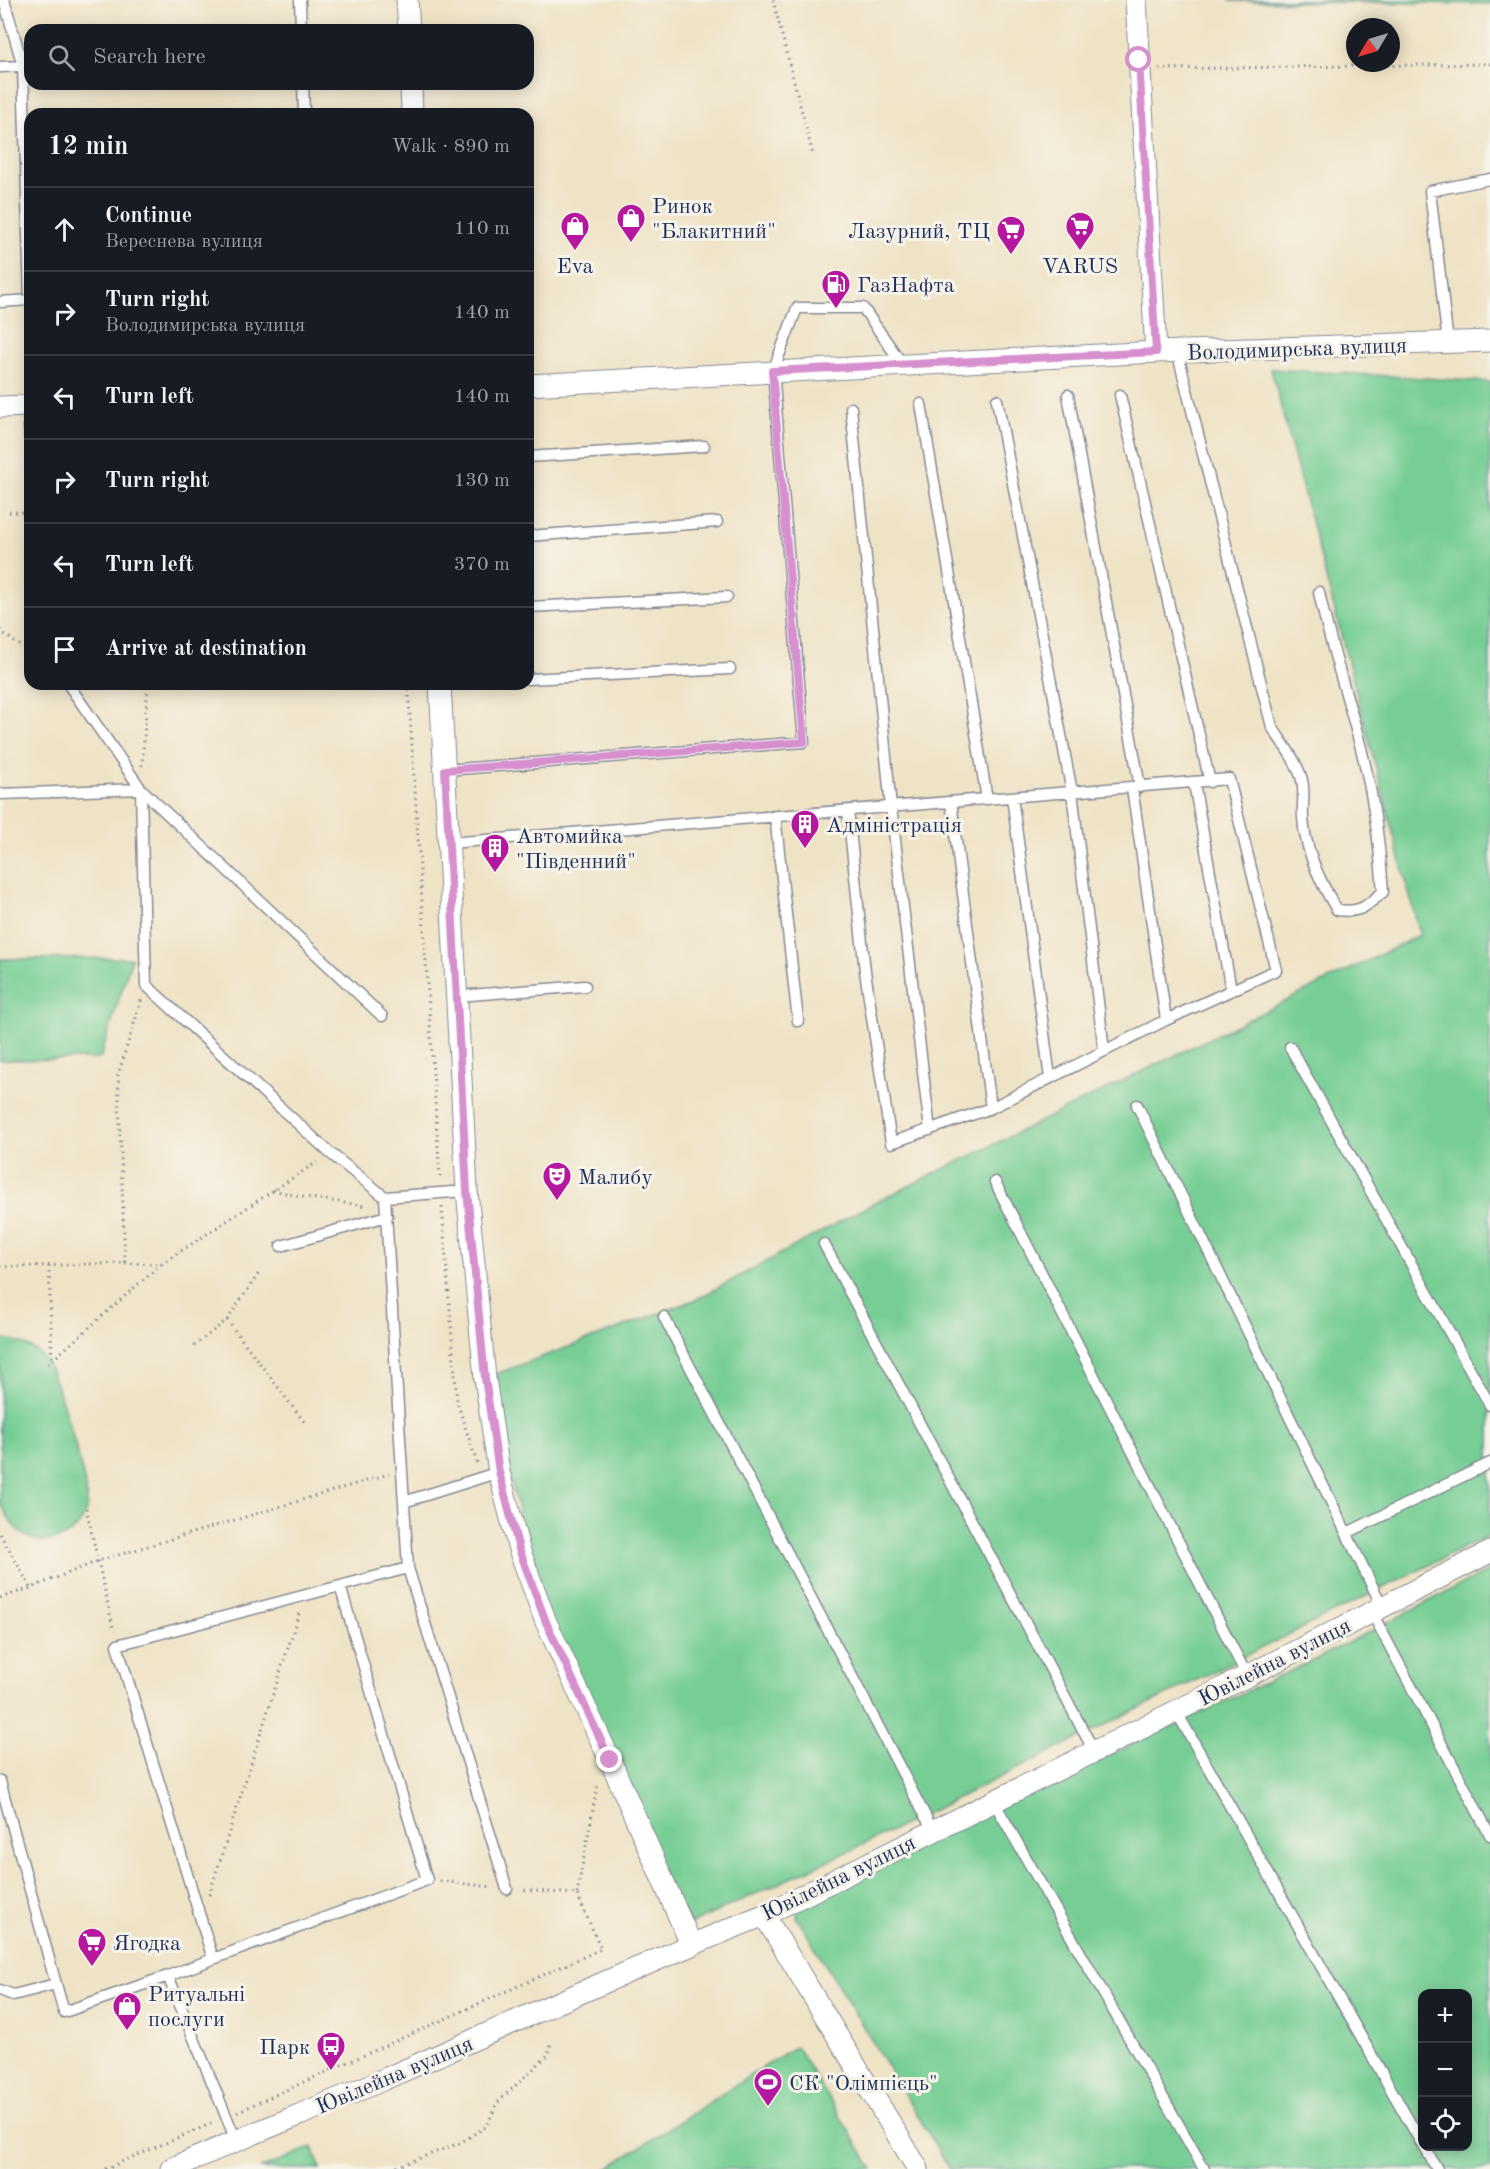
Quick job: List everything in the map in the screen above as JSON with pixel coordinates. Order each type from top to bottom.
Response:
[{"type":"street","points":[[407,0],[408,24]]},
{"type":"street","points":[[1136,0],[1156,352]]},
{"type":"street","points":[[411,90],[412,108]]},
{"type":"street","name":"Володимирська вулиця","points":[[534,385],[1177,351],[1490,341]]},
{"type":"street","points":[[0,407],[24,406]]},
{"type":"street","points":[[440,690],[467,1191],[485,1378],[499,1472],[519,1549],[546,1622],[692,1944]]},
{"type":"street","name":"Ювілейна вулиця","points":[[171,2169],[764,1915],[1247,1676],[1490,1552]]},
{"type":"street","points":[[764,1915],[918,2169]]},
{"type":"lane","points":[[4,0],[24,57]]},
{"type":"lane","points":[[300,0],[301,24]]},
{"type":"lane","points":[[0,67],[24,66]]},
{"type":"lane","points":[[27,90],[28,108]]},
{"type":"lane","points":[[303,90],[304,108]]},
{"type":"lane","points":[[1448,343],[1430,191],[1490,179]]},
{"type":"lane","points":[[0,302],[24,300]]},
{"type":"lane","points":[[445,770],[804,742],[772,371],[797,308],[862,308],[903,365]]},
{"type":"lane","points":[[1177,351],[1272,727],[1294,762],[1303,782],[1303,820],[1312,860],[1337,910],[1355,912],[1383,892],[1378,830],[1365,763],[1327,631],[1319,592]]},
{"type":"lane","points":[[1068,395],[1136,787],[1166,1020]]},
{"type":"lane","points":[[1120,395],[1210,782]]},
{"type":"lane","points":[[996,400],[1072,792],[1104,1050]]},
{"type":"lane","points":[[921,404],[987,799]]},
{"type":"lane","points":[[851,408],[891,807],[930,1130]]},
{"type":"lane","points":[[534,457],[704,446]]},
{"type":"lane","points":[[534,536],[717,522]]},
{"type":"lane","points":[[534,608],[727,597]]},
{"type":"lane","points":[[534,680],[730,669]]},
{"type":"lane","points":[[72,690],[141,789],[382,1016]]},
{"type":"lane","points":[[449,843],[1230,779],[1276,970],[1104,1050],[991,1108],[891,1143],[865,971],[848,811]]},
{"type":"lane","points":[[1194,783],[1231,990]]},
{"type":"lane","points":[[0,794],[141,789]]},
{"type":"lane","points":[[141,789],[146,985],[330,1153],[386,1197],[467,1191]]},
{"type":"lane","points":[[1012,797],[1050,1078]]},
{"type":"lane","points":[[951,802],[991,1108]]},
{"type":"lane","points":[[775,816],[798,1021]]},
{"type":"lane","points":[[458,996],[585,986]]},
{"type":"lane","points":[[1290,1047],[1490,1405]]},
{"type":"lane","points":[[1137,1105],[1347,1533],[1377,1608],[1490,1835]]},
{"type":"lane","points":[[995,1182],[1247,1676]]},
{"type":"lane","points":[[386,1197],[408,1568],[507,1889]]},
{"type":"lane","points":[[281,1246],[387,1213]]},
{"type":"lane","points":[[824,1244],[1094,1751]]},
{"type":"lane","points":[[664,1317],[933,1831]]},
{"type":"lane","points":[[1347,1533],[1490,1463]]},
{"type":"lane","points":[[404,1502],[499,1472]]},
{"type":"lane","points":[[213,1959],[117,1644],[408,1568]]},
{"type":"lane","points":[[0,1781],[64,2012],[427,1880],[340,1586]]},
{"type":"lane","points":[[1176,1711],[1418,2136]]},
{"type":"lane","points":[[994,1802],[1204,2169]]},
{"type":"lane","points":[[168,1976],[236,2140]]},
{"type":"lane","points":[[0,1990],[13,1995],[56,1984]]},
{"type":"lane","points":[[1426,2151],[1437,2169]]},
{"type":"path","points":[[774,0],[813,155]]},
{"type":"path","points":[[1140,69],[1490,64]]},
{"type":"path","points":[[9,512],[24,513]]},
{"type":"path","points":[[0,630],[24,647]]},
{"type":"path","points":[[141,789],[148,690]]},
{"type":"path","points":[[125,1263],[118,1075],[146,985]]},
{"type":"path","points":[[48,1364],[161,1264],[330,1153]]},
{"type":"path","points":[[273,1191],[387,1213]]},
{"type":"path","points":[[0,1267],[161,1264]]},
{"type":"path","points":[[49,1266],[52,1360]]},
{"type":"path","points":[[194,1346],[226,1320],[259,1273]]},
{"type":"path","points":[[226,1320],[305,1423]]},
{"type":"path","points":[[0,1598],[98,1561],[402,1470]]},
{"type":"path","points":[[86,1508],[117,1644]]},
{"type":"path","points":[[0,1534],[31,1588]]},
{"type":"path","points":[[201,1920],[300,1610],[310,1604]]},
{"type":"path","points":[[105,2169],[601,1949],[577,1894],[427,1880]]},
{"type":"path","points":[[391,2169],[460,2143],[487,2126],[497,2103],[548,2055],[551,2043]]},
{"type":"green space","points":[[1490,0],[1490,4],[1230,1]]},
{"type":"green space","points":[[1271,369],[1490,382],[1490,1535],[875,1839],[686,1926],[546,1622],[485,1378],[697,1299],[876,1202],[1420,935]]},
{"type":"green space","points":[[132,958],[100,1059],[0,1060],[0,959]]},
{"type":"green space","points":[[0,1340],[26,1345],[44,1359],[56,1385],[83,1477],[87,1495],[84,1517],[70,1533],[50,1541],[30,1538],[20,1532],[0,1502]]},
{"type":"green space","points":[[1490,1570],[1490,2169],[950,2169],[797,1918],[797,1907],[995,1808],[1312,1661]]},
{"type":"green space","name":"СК \"Олімпієць\"","points":[[796,2046],[873,2169],[606,2169]]},
{"type":"green space","points":[[312,2147],[321,2169],[260,2169]]},
{"type":"place","name":"Ринок \"Блакитний\"","points":[[631,244]]},
{"type":"place","name":"Eva","points":[[575,252]]},
{"type":"place","name":"VARUS","points":[[1080,252]]},
{"type":"place","name":"Лазурний, ТЦ","points":[[1011,256]]},
{"type":"place","name":"ГазНафта","points":[[836,310]]},
{"type":"place","name":"Адміністрація","points":[[805,850]]},
{"type":"place","name":"Автомийка \"Південний\"","points":[[495,874]]},
{"type":"place","name":"Малибу","points":[[557,1202]]},
{"type":"place","name":"Ягодка","points":[[92,1968]]},
{"type":"place","name":"Ритуальні послуги","points":[[127,2032]]},
{"type":"place","name":"Парк","points":[[331,2072]]},
{"type":"place","name":"СК \"Олімпієць\"","points":[[768,2108]]},
{"type":"route","points":[[610,1760],[546,1622],[519,1549],[499,1472],[485,1378],[467,1191],[445,770],[804,742],[772,371],[1156,352],[1139,60]]}]
